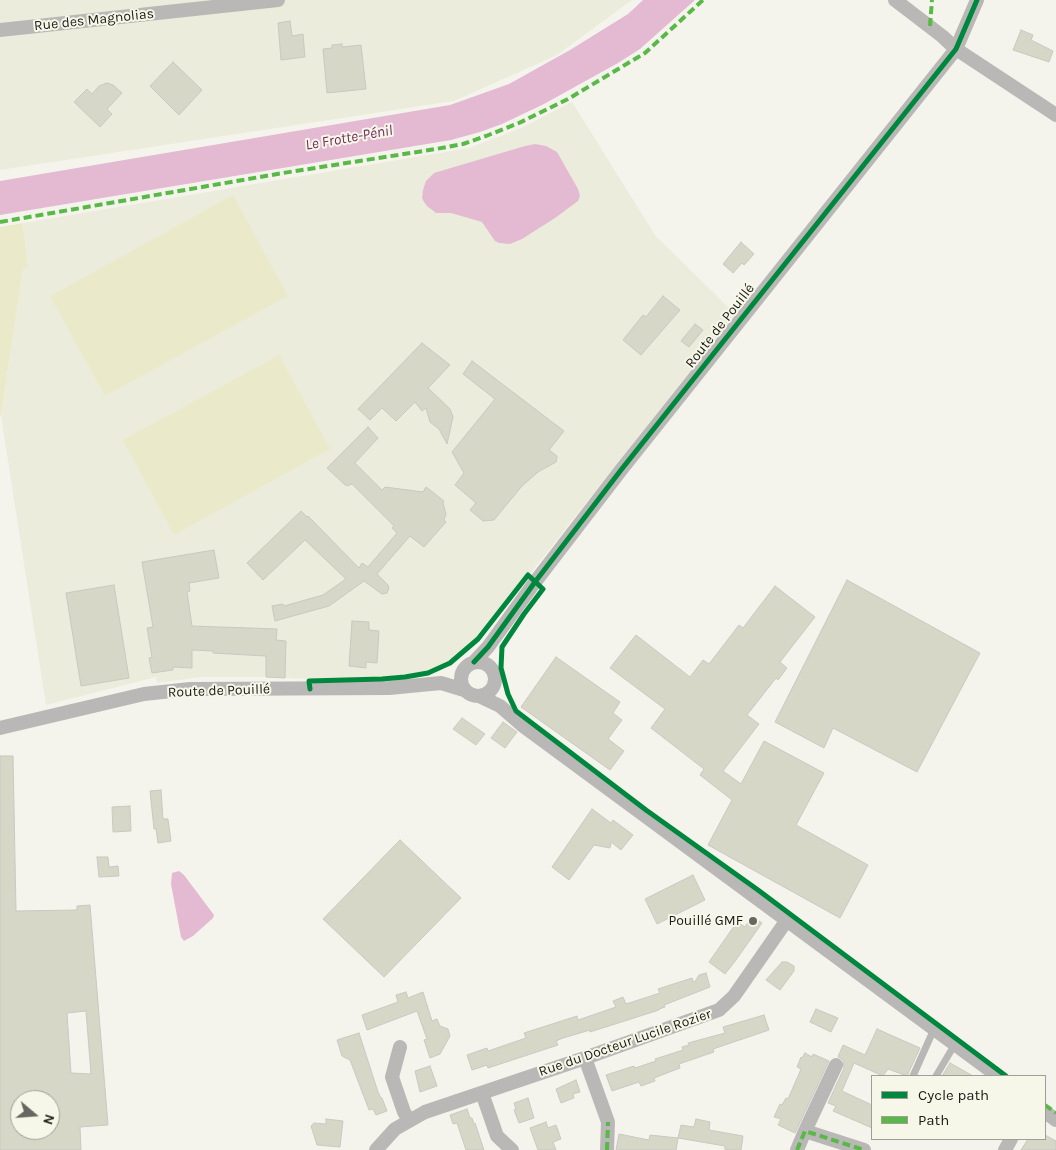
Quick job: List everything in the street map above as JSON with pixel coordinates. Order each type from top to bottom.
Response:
[{"type":"street","name":"Rue des Magnolias","points":[[0,30],[278,0]]},
{"type":"street","points":[[895,0],[956,49],[1056,115]]},
{"type":"street","name":"Route de Pouillé","points":[[474,662],[488,647],[621,470],[956,49],[977,0]]},
{"type":"street","points":[[488,647],[489,666],[495,676],[493,687],[490,692],[479,696],[473,696],[464,690],[460,681],[462,671],[469,664],[474,662],[484,663],[489,666]]},
{"type":"street","name":"Route de Pouillé","points":[[441,683],[462,671]]},
{"type":"street","name":"Route de Pouillé","points":[[0,728],[144,694],[190,689],[369,688],[441,683],[464,690]]},
{"type":"street","points":[[493,687],[500,706]]},
{"type":"street","points":[[479,696],[500,706],[522,725],[997,1075]]},
{"type":"street","name":"Rue du Docteur Lucile Rozier","points":[[376,1150],[395,1129],[425,1112],[585,1058],[718,1010],[734,996],[787,920]]},
{"type":"street","points":[[400,1047],[392,1077],[404,1112],[409,1120]]},
{"type":"street","points":[[585,1058],[608,1122],[607,1150]]},
{"type":"street","points":[[797,1150],[836,1065]]},
{"type":"street","points":[[482,1093],[497,1136],[512,1150]]},
{"type":"street","points":[[805,1131],[864,1150]]},
{"type":"lane","points":[[913,1075],[934,1029]]},
{"type":"lane","points":[[937,1075],[955,1044]]},
{"type":"shaded area","points":[[0,0],[632,0],[557,55],[454,101],[0,170]]},
{"type":"shaded area","points":[[572,102],[655,235],[735,314],[473,646],[456,658],[415,677],[331,680],[202,677],[157,683],[156,677],[46,705],[1,416],[23,268],[28,267],[23,223],[469,148],[521,128]]},
{"type":"green space","points":[[233,195],[288,296],[105,396],[50,296]]},
{"type":"green space","points":[[23,223],[28,268],[23,269],[0,416],[0,227]]},
{"type":"green space","points":[[279,355],[330,449],[174,535],[123,440]]},
{"type":"water","name":"Le Frotte-Pénil","points":[[643,0],[695,0],[640,49],[618,63],[544,104],[480,132],[451,140],[0,215],[0,181],[450,105],[509,84],[570,50],[628,14]]},
{"type":"water","points":[[535,144],[546,146],[557,152],[580,196],[578,201],[522,239],[510,244],[499,243],[495,241],[482,222],[451,213],[436,213],[427,206],[422,198],[426,181],[434,173]]},
{"type":"water","points":[[179,871],[214,915],[193,936],[184,941],[181,937],[171,884],[172,873]]},
{"type":"building","points":[[290,21],[292,36],[303,34],[305,57],[281,60],[278,23]]},
{"type":"building","points":[[1021,30],[1033,35],[1031,40],[1053,51],[1049,62],[1013,50]]},
{"type":"building","points":[[342,44],[342,47],[361,45],[366,89],[327,93],[323,49],[332,48],[332,45]]},
{"type":"building","points":[[173,62],[202,90],[179,115],[150,86]]},
{"type":"building","points":[[107,83],[113,85],[122,93],[107,109],[112,114],[100,127],[74,102],[87,89],[92,94],[99,86]]},
{"type":"building","points":[[741,242],[754,254],[733,273],[723,264]]},
{"type":"building","points":[[663,296],[680,310],[641,355],[623,340],[643,315],[646,317]]},
{"type":"building","points":[[695,324],[703,330],[689,347],[681,341]]},
{"type":"building","points":[[422,343],[450,365],[428,388],[450,409],[453,417],[447,444],[439,429],[430,422],[426,408],[422,411],[415,402],[396,421],[382,408],[370,420],[358,409]]},
{"type":"building","points":[[472,361],[564,431],[549,450],[557,456],[556,462],[538,472],[522,486],[494,520],[483,521],[470,510],[476,503],[455,485],[464,473],[452,452],[495,399],[463,374]]},
{"type":"building","points":[[368,427],[378,438],[355,463],[382,490],[385,487],[423,492],[426,487],[444,501],[446,514],[444,520],[446,522],[424,547],[410,536],[377,574],[388,585],[387,593],[382,594],[364,581],[329,606],[275,621],[272,606],[283,604],[284,606],[323,595],[346,579],[305,540],[263,580],[247,563],[301,511],[359,568],[362,563],[368,567],[397,533],[392,528],[394,526],[352,484],[347,486],[327,468]]},
{"type":"building","points":[[214,550],[219,578],[189,583],[190,591],[187,592],[192,626],[277,629],[276,640],[286,641],[285,678],[266,677],[266,656],[192,650],[192,668],[173,667],[173,670],[152,673],[149,658],[152,657],[147,628],[153,627],[142,562]]},
{"type":"building","points":[[847,580],[980,653],[917,772],[833,728],[824,748],[775,722]]},
{"type":"building","points":[[114,585],[129,678],[81,686],[66,593]]},
{"type":"building","points":[[775,586],[815,617],[780,662],[787,668],[778,680],[776,678],[747,715],[759,724],[723,771],[741,784],[764,741],[824,773],[796,825],[868,865],[840,918],[708,845],[732,800],[700,775],[704,769],[651,728],[665,709],[610,668],[636,635],[690,677],[703,660],[709,664],[739,625],[743,628]]},
{"type":"building","points":[[352,621],[369,622],[369,630],[379,631],[377,663],[366,662],[366,668],[349,666]]},
{"type":"building","points":[[556,657],[620,702],[613,713],[622,720],[608,739],[624,751],[610,770],[521,707]]},
{"type":"building","points":[[462,718],[485,734],[476,745],[453,729]]},
{"type":"building","points":[[503,722],[517,732],[505,748],[491,738]]},
{"type":"building","points":[[0,756],[13,756],[16,911],[77,910],[77,906],[90,905],[108,1125],[80,1127],[81,1150],[0,1150]],"holes":[[[86,1011],[91,1074],[71,1073],[67,1013]]]},
{"type":"building","points":[[161,790],[163,819],[168,819],[171,841],[158,843],[156,829],[154,829],[150,791]]},
{"type":"building","points":[[130,806],[131,831],[113,832],[112,807]]},
{"type":"building","points":[[592,809],[611,823],[613,820],[633,835],[621,850],[611,842],[610,848],[594,845],[569,880],[552,867]]},
{"type":"building","points":[[400,840],[461,898],[384,977],[323,919]]},
{"type":"building","points":[[97,857],[108,857],[109,867],[118,866],[119,876],[99,877]]},
{"type":"building","points":[[693,875],[705,900],[657,924],[645,899]]},
{"type":"building","points":[[752,916],[762,923],[725,974],[709,962],[737,922],[745,927]]},
{"type":"building","points":[[782,962],[787,962],[794,966],[794,971],[780,990],[766,980]]},
{"type":"building","points":[[706,973],[710,987],[664,1005],[665,1007],[659,1010],[590,1032],[590,1030],[563,1038],[556,1041],[558,1045],[488,1068],[487,1065],[472,1070],[467,1055],[487,1048],[488,1051],[526,1038],[524,1033],[577,1016],[578,1020],[616,1007],[613,1001],[623,997],[626,1004],[660,993],[658,989],[692,978],[694,983],[699,975]]},
{"type":"building","points":[[406,992],[408,998],[423,992],[432,1021],[437,1019],[440,1026],[448,1029],[450,1036],[440,1054],[430,1058],[424,1040],[427,1039],[417,1011],[367,1030],[362,1015],[398,1002],[396,995]]},
{"type":"building","points":[[816,1009],[838,1018],[831,1032],[810,1022]]},
{"type":"building","points":[[764,1015],[769,1030],[713,1049],[714,1052],[679,1064],[680,1068],[654,1078],[655,1081],[641,1086],[639,1082],[612,1091],[606,1075],[656,1061],[655,1059],[683,1050],[682,1047],[689,1045],[688,1043],[725,1033],[723,1027]]},
{"type":"building","points":[[877,1029],[920,1048],[907,1075],[888,1069],[884,1075],[881,1075],[854,1063],[842,1091],[871,1105],[871,1128],[833,1111],[836,1106],[828,1103],[844,1068],[843,1060],[838,1057],[843,1045],[865,1055]]},
{"type":"building","points":[[359,1033],[378,1092],[387,1111],[376,1115],[373,1109],[369,1110],[350,1060],[342,1056],[337,1040]]},
{"type":"building","points":[[805,1053],[812,1057],[813,1054],[829,1061],[795,1133],[778,1125],[781,1119],[774,1117],[780,1104],[782,1105],[786,1098],[788,1099],[801,1069],[797,1067]]},
{"type":"building","points":[[950,1063],[971,1075],[943,1075]]},
{"type":"building","points":[[430,1066],[437,1086],[420,1092],[415,1071]]},
{"type":"building","points":[[576,1080],[580,1092],[573,1094],[574,1098],[561,1103],[556,1089]]},
{"type":"building","points":[[528,1098],[534,1118],[519,1123],[514,1110],[516,1109],[514,1103]]},
{"type":"building","points":[[467,1109],[470,1118],[475,1123],[484,1150],[466,1150],[457,1123],[453,1124],[450,1115]]},
{"type":"building","points":[[326,1119],[343,1121],[340,1147],[317,1145],[311,1126],[314,1123],[326,1124]]},
{"type":"building","points":[[696,1119],[710,1122],[709,1130],[743,1136],[741,1150],[725,1150],[725,1146],[678,1138],[681,1125],[694,1127]]},
{"type":"building","points":[[546,1122],[548,1128],[556,1125],[561,1139],[553,1142],[556,1150],[538,1150],[530,1128]]},
{"type":"building","points":[[619,1134],[649,1140],[650,1135],[678,1138],[676,1150],[616,1150]]},
{"type":"building","points":[[1046,1136],[1056,1141],[1056,1150],[1021,1150],[1027,1140],[1046,1140]]},
{"type":"marked path","points":[[0,222],[463,144],[519,123],[568,99],[645,53],[703,0]]},
{"type":"marked path","points":[[930,26],[932,0]]},
{"type":"marked path","points":[[1046,1106],[1056,1113]]},
{"type":"marked path","points":[[607,1150],[608,1122]]},
{"type":"marked path","points":[[797,1150],[805,1131],[864,1150]]},
{"type":"cycle path","points":[[474,662],[488,647],[621,470],[956,49],[977,0]]},
{"type":"cycle path","points":[[310,689],[309,681],[405,677],[428,673],[450,663],[478,639],[528,575],[543,589],[502,647],[501,668],[508,694],[516,711],[646,810],[758,890],[1005,1075]]},
{"type":"place","name":"Pouillé GMF","points":[[753,921]]}]
